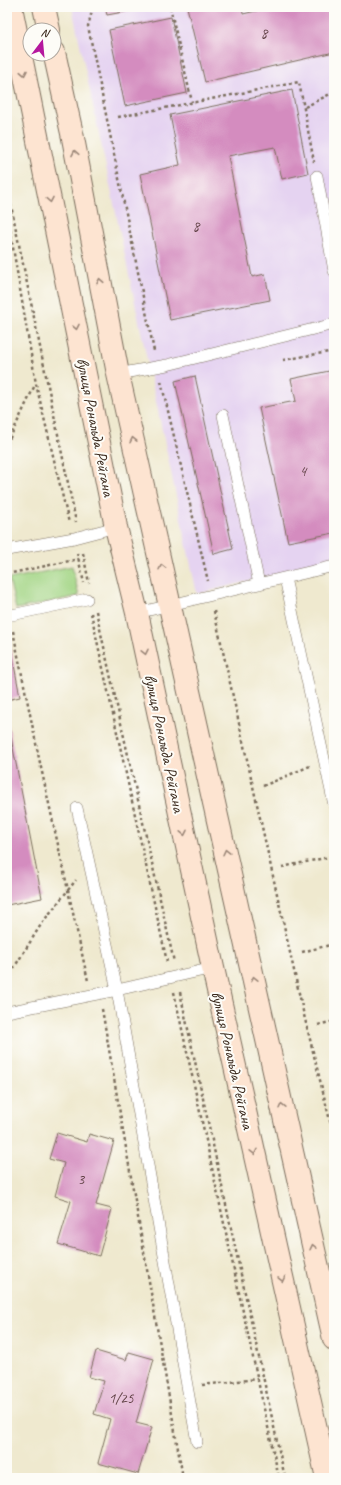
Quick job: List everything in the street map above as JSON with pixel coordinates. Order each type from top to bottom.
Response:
[{"type":"main road","name":"вулиця Рональда Рейгана","points":[[11,7],[116,527],[137,613],[213,968],[327,1478]]},
{"type":"main road","points":[[44,7],[47,22]]},
{"type":"main road","name":"вулиця Рональда Рейгана","points":[[56,62],[118,374],[334,1339]]},
{"type":"lane","points":[[317,176],[334,271]]},
{"type":"lane","points":[[118,374],[158,367],[334,324]]},
{"type":"lane","points":[[223,415],[259,584]]},
{"type":"lane","points":[[7,550],[77,538],[116,527]]},
{"type":"lane","points":[[137,613],[334,566]]},
{"type":"lane","points":[[285,578],[334,805]]},
{"type":"lane","points":[[8,615],[91,598]]},
{"type":"lane","points":[[77,808],[118,990],[197,1442]]},
{"type":"lane","points":[[7,1012],[95,995],[213,968]]},
{"type":"path","points":[[91,7],[92,10],[88,26],[158,367],[211,596],[303,1011],[334,1137]]},
{"type":"path","points":[[170,7],[192,102]]},
{"type":"path","points":[[118,117],[299,82],[317,176]]},
{"type":"path","points":[[305,107],[334,92]]},
{"type":"path","points":[[7,186],[77,538],[285,1478]]},
{"type":"path","points":[[7,212],[36,384],[71,533],[77,538],[79,559],[91,598],[174,978],[279,1478]]},
{"type":"path","points":[[283,360],[334,351]]},
{"type":"path","points":[[7,444],[36,384]]},
{"type":"path","points":[[7,574],[79,559]]},
{"type":"path","points":[[8,615],[68,890],[95,995],[183,1478]]},
{"type":"path","points":[[263,786],[324,760]]},
{"type":"path","points":[[282,867],[334,856]]},
{"type":"path","points":[[7,979],[42,923],[89,863]]},
{"type":"path","points":[[302,952],[334,944]]},
{"type":"path","points":[[318,1025],[334,1021]]},
{"type":"path","points":[[167,1389],[257,1379]]},
{"type":"shaded area","points":[[72,7],[334,7],[334,560],[197,594]]},
{"type":"green space","points":[[72,566],[79,596],[16,609],[9,579]]},
{"type":"building","points":[[105,7],[145,7],[145,8],[107,15]]},
{"type":"building","points":[[187,7],[242,7],[243,14],[273,7],[334,7],[334,52],[205,82]]},
{"type":"building","points":[[171,17],[187,93],[125,106],[109,30]]},
{"type":"building","points":[[292,90],[308,173],[282,179],[275,147],[228,156],[252,277],[265,274],[270,300],[170,320],[140,174],[180,165],[170,115]]},
{"type":"building","points":[[334,370],[334,533],[288,542],[259,408],[296,401],[291,379]]},
{"type":"building","points":[[195,376],[233,549],[214,554],[175,381]]},
{"type":"building","points":[[7,643],[10,643],[20,697],[7,700]]},
{"type":"building","points":[[7,717],[42,898],[7,905]]},
{"type":"building","points":[[57,1133],[87,1142],[89,1134],[114,1141],[96,1205],[112,1209],[99,1256],[58,1244],[71,1201],[55,1196],[64,1163],[49,1159]]},
{"type":"building","points":[[96,1351],[126,1360],[129,1352],[154,1359],[136,1423],[152,1427],[138,1474],[98,1463],[110,1419],[94,1414],[104,1381],[89,1377]]}]
